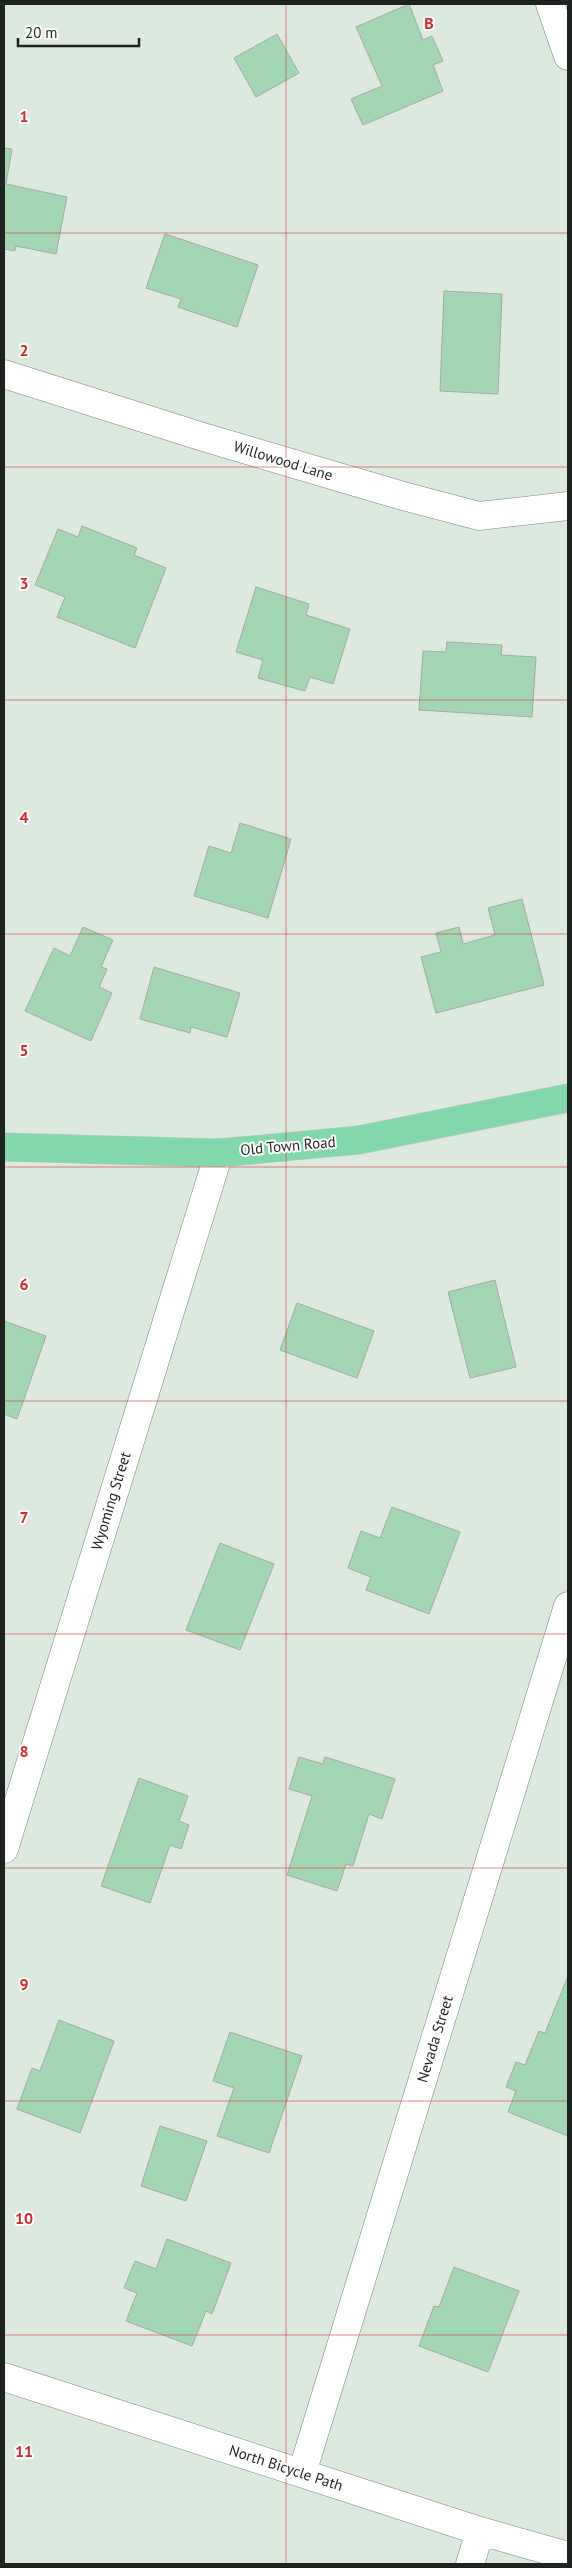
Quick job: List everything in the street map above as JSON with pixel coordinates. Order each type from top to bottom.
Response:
[{"type":"main road","name":"Old Town Road","points":[[4,1147],[219,1152],[358,1140],[568,1098]]},
{"type":"street","points":[[550,4],[568,56]]},
{"type":"street","name":"Willowood Lane","points":[[4,374],[202,437],[403,496],[479,516],[568,506]]},
{"type":"street","name":"Wyoming Street","points":[[4,1849],[219,1152]]},
{"type":"street","name":"Nevada Street","points":[[302,2473],[568,1606]]},
{"type":"street","name":"North Bicycle Path","points":[[4,2378],[480,2531],[568,2556]]},
{"type":"street","points":[[470,2564],[480,2531]]},
{"type":"building","points":[[409,4],[423,40],[432,36],[443,61],[433,65],[443,91],[363,125],[351,99],[382,86],[356,27]]},
{"type":"building","points":[[277,34],[299,73],[256,97],[234,58]]},
{"type":"building","points":[[4,148],[12,149],[6,184],[67,197],[56,254],[16,246],[15,251],[4,249]]},
{"type":"building","points":[[165,234],[258,265],[237,327],[178,307],[181,299],[146,288]]},
{"type":"building","points":[[444,291],[502,294],[498,394],[440,391]]},
{"type":"building","points":[[82,526],[137,548],[134,555],[166,568],[135,648],[57,617],[65,597],[35,585],[58,529],[78,537]]},
{"type":"building","points":[[256,587],[309,604],[306,615],[350,629],[333,684],[310,677],[305,691],[258,678],[263,660],[236,652]]},
{"type":"building","points":[[447,642],[502,645],[501,655],[536,657],[532,717],[419,710],[423,651],[446,652]]},
{"type":"building","points":[[240,823],[291,839],[268,918],[194,896],[209,846],[231,853]]},
{"type":"building","points":[[522,899],[544,985],[436,1013],[421,957],[441,952],[436,933],[459,927],[463,944],[495,935],[488,908]]},
{"type":"building","points":[[83,927],[113,940],[101,967],[107,969],[99,987],[112,993],[91,1041],[25,1011],[54,948],[70,956]]},
{"type":"building","points":[[154,967],[240,993],[227,1037],[191,1027],[190,1033],[140,1019]]},
{"type":"building","points":[[495,1280],[516,1367],[470,1378],[448,1292]]},
{"type":"building","points":[[297,1303],[374,1331],[357,1378],[280,1350]]},
{"type":"building","points":[[4,1321],[46,1336],[17,1419],[4,1414]]},
{"type":"building","points":[[392,1507],[460,1532],[429,1614],[366,1590],[371,1577],[348,1568],[361,1531],[380,1538]]},
{"type":"building","points":[[220,1543],[274,1564],[240,1650],[186,1630]]},
{"type":"building","points":[[299,1757],[323,1764],[325,1757],[395,1779],[382,1819],[369,1814],[353,1866],[346,1864],[337,1891],[287,1875],[312,1796],[289,1789]]},
{"type":"building","points":[[139,1778],[188,1796],[179,1821],[189,1825],[181,1849],[170,1845],[150,1903],[101,1886]]},
{"type":"building","points":[[568,1976],[568,2136],[508,2112],[516,2091],[506,2087],[516,2062],[525,2065],[539,2031],[545,2033]]},
{"type":"building","points":[[59,2020],[114,2041],[80,2133],[17,2109],[32,2068],[40,2071]]},
{"type":"building","points":[[230,2032],[302,2056],[269,2153],[217,2136],[234,2088],[213,2081]]},
{"type":"building","points":[[160,2126],[207,2141],[186,2201],[141,2186]]},
{"type":"building","points":[[167,2239],[231,2263],[212,2314],[206,2311],[192,2346],[126,2321],[137,2293],[124,2288],[135,2261],[156,2269]]},
{"type":"building","points":[[454,2267],[519,2291],[488,2372],[419,2346],[434,2306],[439,2307]]}]
